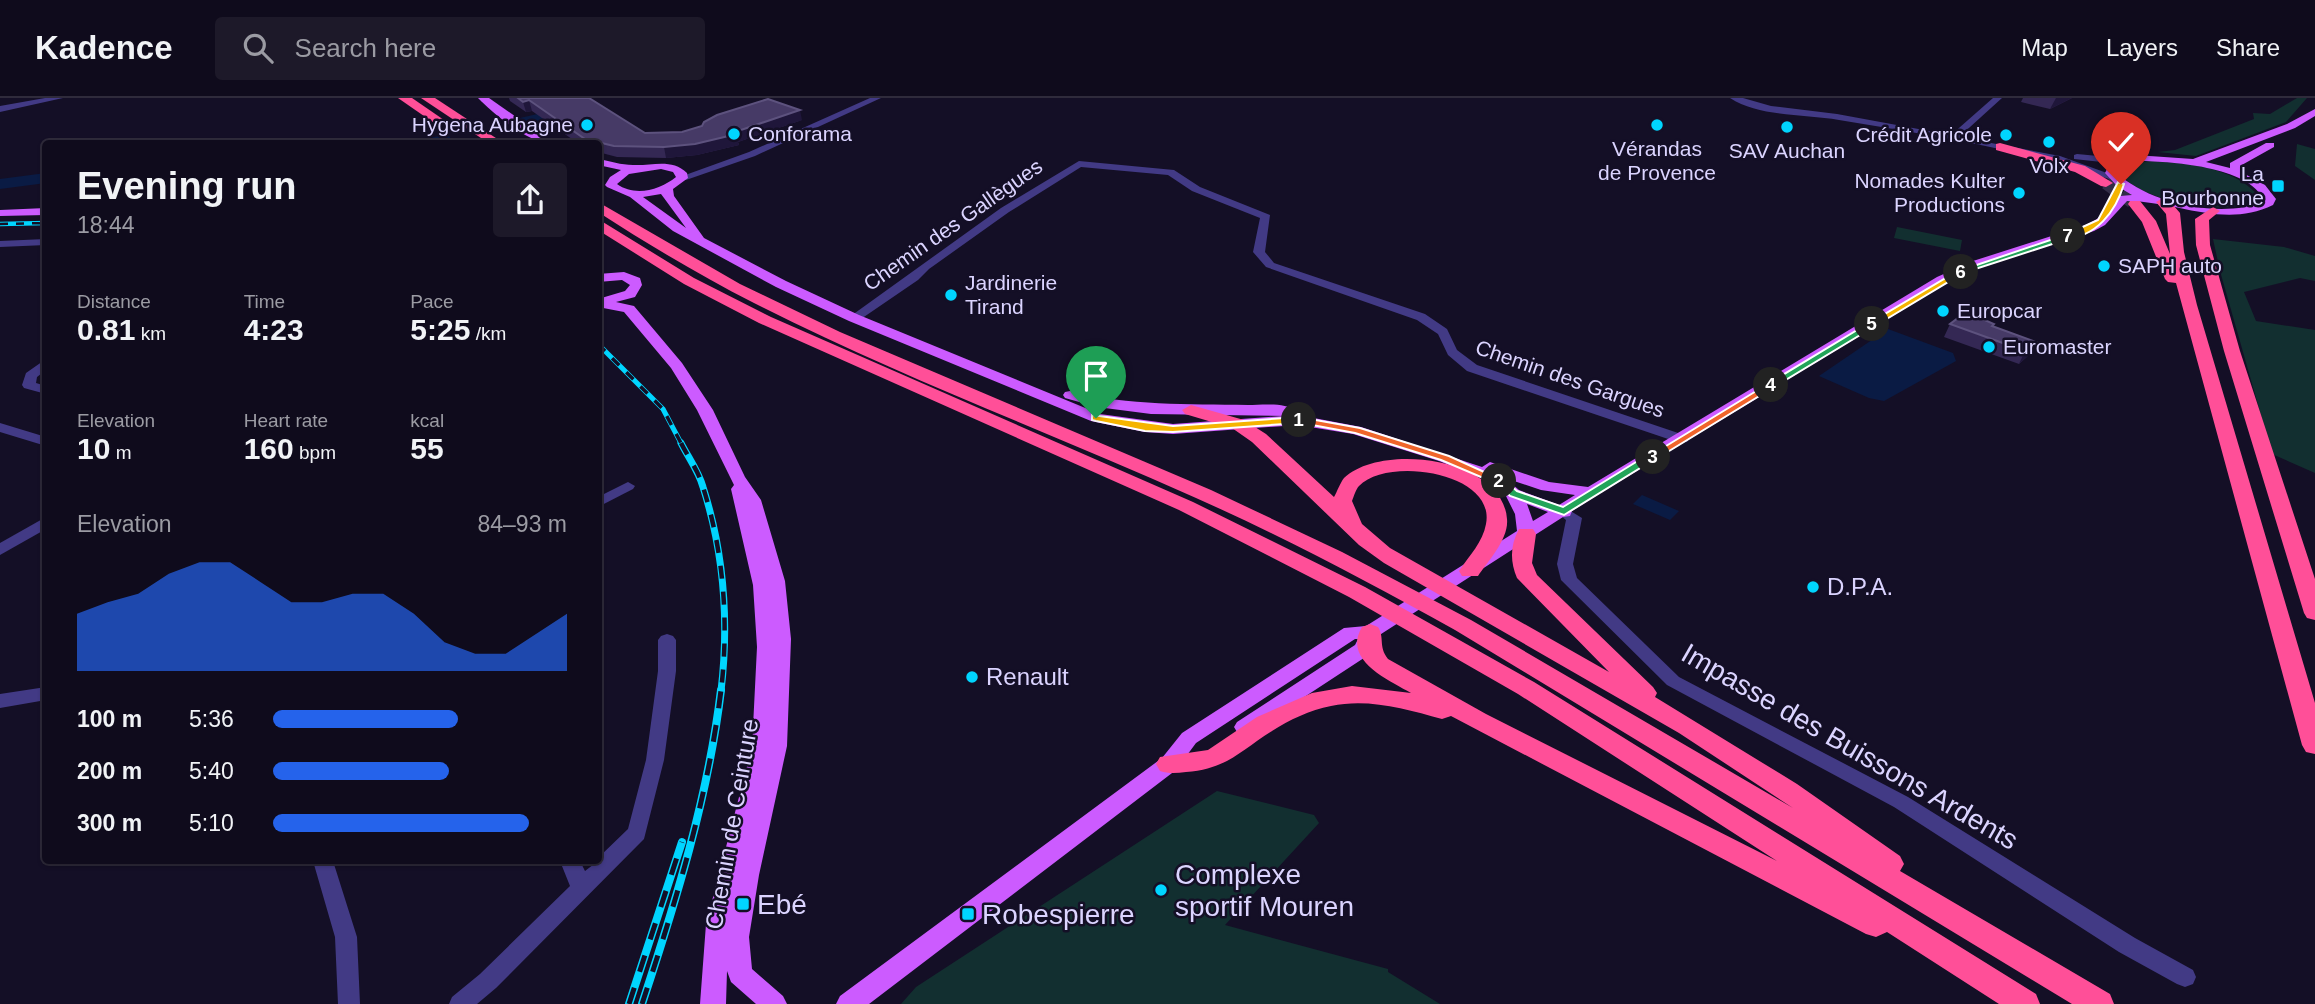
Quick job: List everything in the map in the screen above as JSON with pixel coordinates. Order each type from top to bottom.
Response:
[{"type":"highway","points":[[403,98],[423,103],[492,140]]},
{"type":"highway","points":[[423,103],[470,140]]},
{"type":"highway","points":[[2000,147],[2113,181]]},
{"type":"highway","points":[[2157,200],[2173,213],[2177,252],[2189,305],[2315,745]]},
{"type":"highway","points":[[2135,204],[2149,221],[2176,285],[2189,305]]},
{"type":"highway","points":[[602,208],[704,271],[794,317],[1203,493],[1297,536],[1378,578],[1475,632],[2099,1004]]},
{"type":"highway","points":[[2213,211],[2202,219],[2203,245],[2232,351],[2315,613]]},
{"type":"highway","points":[[602,226],[690,281],[765,320],[1186,506],[1357,592],[1526,688],[2025,1004]]},
{"type":"highway","points":[[1191,410],[1238,424],[1259,438],[1380,550],[1664,712],[1788,791],[2011,951]]},
{"type":"highway","points":[[1353,526],[1344,506],[1345,491],[1351,482],[1381,468],[1403,465],[1443,468],[1479,486],[1494,503],[1498,519],[1490,541],[1470,571]]},
{"type":"highway","points":[[1526,534],[1521,563],[1528,578],[1664,712]]},
{"type":"highway","points":[[1370,632],[1369,650],[1380,664],[1478,720],[1998,987]]},
{"type":"highway","points":[[1169,764],[1215,758],[1266,723],[1324,697],[1359,693],[1396,697],[1478,720]]},
{"type":"main road","points":[[472,98],[492,118],[528,140]]},
{"type":"main road","points":[[483,98],[544,140]]},
{"type":"main road","points":[[2192,162],[2291,126],[2315,112]]},
{"type":"main road","points":[[2239,176],[2234,165],[2315,124]]},
{"type":"main road","points":[[849,1004],[1169,764],[1207,751],[1363,649],[1370,632],[1564,512],[1591,492],[1942,280],[1977,264],[2073,235],[2101,222],[2124,198],[2157,200],[2213,211],[2250,211],[2269,203],[2268,193],[2239,176],[2192,162],[2156,158],[2120,161],[2112,166],[2117,195],[2101,222]]},
{"type":"main road","points":[[602,163],[635,169],[669,167],[682,173],[682,178],[667,188],[632,193],[611,186],[616,177],[635,169]]},
{"type":"main road","points":[[602,173],[616,177]]},
{"type":"main road","points":[[2113,181],[2157,200]]},
{"type":"main road","points":[[667,188],[668,196],[701,240]]},
{"type":"main road","points":[[632,193],[658,216],[781,284],[854,318],[1096,418],[1145,428],[1173,429],[1298,420],[1356,430],[1471,467],[1497,479],[1513,494],[1522,514],[1526,534]]},
{"type":"main road","points":[[0,213],[42,211]]},
{"type":"main road","name":"Chemin de Ceinture","points":[[602,277],[615,275],[631,278],[636,285],[629,302],[677,366],[705,410],[737,478],[753,500],[776,581],[781,639],[778,746],[747,875],[737,937],[740,974],[774,1004]]},
{"type":"main road","points":[[602,303],[629,302]]},
{"type":"main road","points":[[923,345],[1096,404],[1135,410],[1265,409],[1309,412],[1367,426],[1547,488],[1591,492]]},
{"type":"main road","name":"Chemin de Ceinture","points":[[713,1004],[718,923],[762,747],[767,647],[762,585],[737,478]]},
{"type":"main road","points":[[1547,488],[1564,512]]},
{"type":"main road","points":[[1513,494],[1564,512]]},
{"type":"street","points":[[0,109],[59,98]]},
{"type":"street","points":[[669,167],[741,151],[865,98]]},
{"type":"street","points":[[682,178],[752,153],[877,98]]},
{"type":"street","points":[[1734,98],[1760,100],[1770,109],[1792,105],[2059,155],[2120,161]]},
{"type":"street","points":[[1978,98],[1996,100]]},
{"type":"street","points":[[1955,136],[1996,100]]},
{"type":"street","points":[[1792,105],[2000,147]]},
{"type":"street","name":"Chemin des Gallègues","points":[[854,318],[914,278],[984,225],[1075,165]]},
{"type":"street","name":"Chemin des Gargues","points":[[1075,165],[1177,174],[1184,184],[1266,217],[1259,252],[1270,264],[1421,317],[1443,331],[1452,352],[1472,368],[1682,439]]},
{"type":"street","points":[[0,244],[42,242]]},
{"type":"street","points":[[42,366],[31,376],[29,386],[42,389]]},
{"type":"street","points":[[0,427],[42,441]]},
{"type":"street","points":[[602,501],[628,486]]},
{"type":"street","name":"Impasse des Buissons Ardents","points":[[1564,512],[1574,518],[1565,564],[1569,580],[1673,681],[1901,802],[2127,945],[2185,977]]},
{"type":"street","points":[[0,550],[42,524]]},
{"type":"street","points":[[460,1004],[488,981],[636,833],[654,760],[667,671],[667,640]]},
{"type":"street","points":[[0,701],[42,693]]},
{"type":"street","points":[[324,864],[346,937],[349,1004]]},
{"type":"street","points":[[570,864],[582,889]]},
{"type":"green space","points":[[2297,98],[2307,98],[2286,122],[2196,156],[2158,152],[2175,150],[2254,119],[2253,113],[2270,114]]},
{"type":"green space","points":[[2297,144],[2315,149],[2315,180],[2295,166]]},
{"type":"green space","points":[[2152,161],[2193,165],[2221,172],[2246,184],[2256,193],[2257,200],[2226,207],[2184,204],[2144,191],[2129,182],[2120,172],[2130,164]]},
{"type":"green space","points":[[1897,227],[1962,240],[1960,251],[1894,238]]},
{"type":"green space","points":[[2213,239],[2284,247],[2315,256],[2315,281],[2300,278],[2244,292],[2256,321],[2315,330],[2315,473],[2272,454]]},
{"type":"green space","name":"Complexe sportif Mouren","points":[[1217,791],[1314,815],[1319,823],[1225,925],[1388,969],[1388,972],[1440,1004],[901,1004],[916,987]]},
{"type":"water","points":[[1888,329],[1953,353],[1956,361],[1884,401],[1869,398],[1819,376]]},
{"type":"water","points":[[1642,495],[1679,511],[1670,520],[1633,504]]},
{"type":"building","points":[[518,98],[589,98],[645,133],[682,132],[702,126],[717,115],[768,99],[800,110],[732,133],[737,134],[695,144],[664,147],[614,146],[602,143],[602,140],[585,139],[529,100],[523,102]]},
{"type":"building","points":[[1966,312],[1994,324],[1992,326],[2036,342],[2025,351],[1950,324]]},
{"type":"waterway","points":[[526,121],[577,110]]},
{"type":"waterway","points":[[0,184],[42,179]]},
{"type":"tunnel","points":[[2106,183],[2135,204]]},
{"type":"railway","points":[[0,224],[42,223]]},
{"type":"railway","points":[[602,348],[663,409],[682,445]]},
{"type":"railway","points":[[681,443],[701,481],[716,537],[723,588],[725,640],[721,691]]},
{"type":"railway","points":[[642,1004],[679,888],[699,810],[721,690]]},
{"type":"railway","points":[[629,1004],[682,842]]},
{"type":"place","name":"Hygena Aubagne","points":[[587,125]]},
{"type":"place","name":"Vérandas de Provence","points":[[1657,125]]},
{"type":"place","name":"SAV Auchan","points":[[1787,127]]},
{"type":"place","name":"Conforama","points":[[734,134]]},
{"type":"place","name":"Crédit Agricole","points":[[2006,135]]},
{"type":"place","name":"Volx","points":[[2049,142]]},
{"type":"place","name":"La Bourbonne","points":[[2278,186]]},
{"type":"place","name":"Nomades Kulter Productions","points":[[2019,193]]},
{"type":"place","name":"SAPH auto","points":[[2104,266]]},
{"type":"place","name":"Jardinerie Tirand","points":[[951,295]]},
{"type":"place","name":"Europcar","points":[[1943,311]]},
{"type":"place","name":"Euromaster","points":[[1989,347]]},
{"type":"place","name":"D.P.A.","points":[[1813,587]]},
{"type":"place","name":"Renault","points":[[972,677]]},
{"type":"place","name":"Complexe sportif Mouren","points":[[1161,890]]},
{"type":"place","name":"Ebé","points":[[743,904]]},
{"type":"place","name":"Robespierre","points":[[968,914]]},
{"type":"route","points":[[1096,418],[1145,428],[1173,429],[1206,429],[1298,420],[1332,425],[1356,430],[1471,467],[1497,479],[1513,494],[1564,512],[1591,492],[1942,280],[1977,264],[2073,235],[2101,222],[2121,184]]}]
